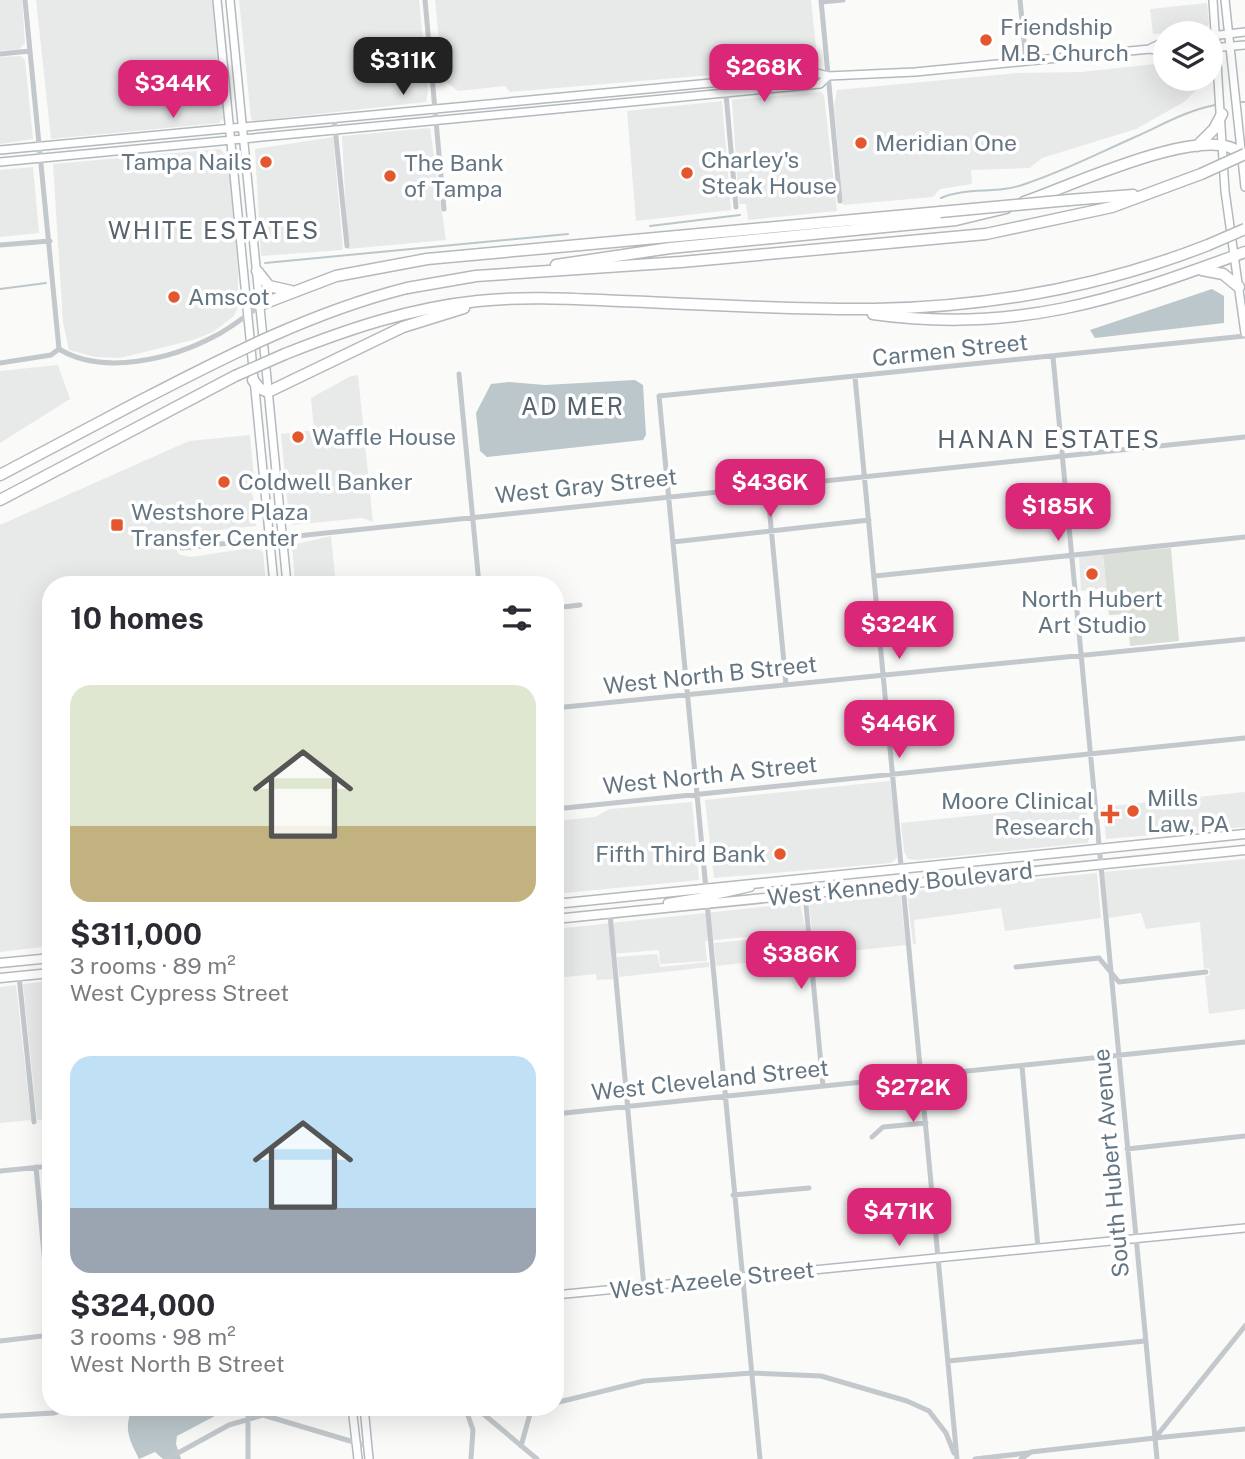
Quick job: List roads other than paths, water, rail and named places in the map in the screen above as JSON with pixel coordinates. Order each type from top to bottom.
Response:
[{"type":"highway","points":[[1196,147],[1214,129],[1222,114]]},
{"type":"highway","points":[[0,475],[136,402],[301,324],[353,303],[407,288],[493,274],[637,252],[956,220],[1024,202],[1141,158],[1196,147],[1223,145],[1234,147],[1243,154],[1162,190],[1065,219],[965,236],[694,261],[493,274]]},
{"type":"highway","points":[[260,305],[336,276],[427,259],[1162,190]]},
{"type":"highway","points":[[834,309],[938,306],[1027,296],[1104,280],[1245,229]]},
{"type":"highway","points":[[0,500],[235,376],[353,328],[429,308],[502,299],[555,298],[834,309],[955,321],[1027,317],[1102,301],[1202,270],[1245,253]]},
{"type":"highway","points":[[1202,270],[1223,274],[1239,287]]},
{"type":"highway","points":[[257,271],[269,286],[292,291]]},
{"type":"highway","points":[[253,380],[259,388],[268,392],[386,335],[436,315],[502,302],[555,298]]},
{"type":"main road","name":"West Kennedy Boulevard","points":[[564,903],[1245,834]]},
{"type":"main road","name":"West Kennedy Boulevard","points":[[564,918],[1245,850]]},
{"type":"main road","points":[[707,903],[710,896],[742,891],[755,884]]},
{"type":"main road","points":[[649,910],[670,902],[701,899],[706,895],[706,889]]},
{"type":"main road","points":[[0,962],[42,958]]},
{"type":"main road","points":[[17,961],[19,976]]},
{"type":"main road","points":[[0,978],[42,974]]},
{"type":"street","points":[[25,0],[59,349]]},
{"type":"street","points":[[217,0],[273,576]]},
{"type":"street","points":[[230,0],[286,576]]},
{"type":"street","points":[[425,0],[444,209]]},
{"type":"street","points":[[840,201],[821,1],[844,0]]},
{"type":"street","points":[[1020,0],[1026,61]]},
{"type":"street","points":[[1213,0],[1213,21]]},
{"type":"street","points":[[1225,0],[1245,187]]},
{"type":"street","points":[[1223,34],[1245,32]]},
{"type":"street","points":[[1223,46],[1245,45]]},
{"type":"street","points":[[0,150],[817,73],[828,76],[1153,50]]},
{"type":"street","points":[[0,54],[30,51]]},
{"type":"street","points":[[0,162],[726,94],[820,84],[828,76]]},
{"type":"street","points":[[736,207],[726,94],[737,80]]},
{"type":"street","points":[[1219,91],[1234,256],[1245,334]]},
{"type":"street","points":[[334,118],[347,246]]},
{"type":"street","points":[[142,137],[143,149]]},
{"type":"street","points":[[0,245],[50,241]]},
{"type":"street","points":[[59,349],[89,360],[131,362],[195,345],[225,330],[260,305]]},
{"type":"street","name":"Carmen Street","points":[[669,495],[659,396],[1053,357],[1245,334]]},
{"type":"street","points":[[0,363],[51,355],[59,349]]},
{"type":"street","name":"South Hubert Avenue","points":[[1053,357],[1157,1459]]},
{"type":"street","points":[[459,374],[478,576]]},
{"type":"street","points":[[855,377],[957,1459]]},
{"type":"street","name":"West Gray Street","points":[[182,548],[669,495],[1245,437]]},
{"type":"street","points":[[767,485],[786,684]]},
{"type":"street","points":[[669,495],[706,889]]},
{"type":"street","points":[[673,542],[869,520]]},
{"type":"street","points":[[875,576],[1245,537]]},
{"type":"street","points":[[564,607],[580,605]]},
{"type":"street","name":"West North B Street","points":[[564,707],[1245,639]]},
{"type":"street","name":"West North A Street","points":[[564,808],[1245,738]]},
{"type":"street","points":[[805,894],[823,1086]]},
{"type":"street","points":[[707,903],[760,1459]]},
{"type":"street","points":[[610,914],[644,1287]]},
{"type":"street","points":[[1016,967],[1099,958],[1119,982],[1206,972]]},
{"type":"street","points":[[19,976],[34,1122]]},
{"type":"street","name":"West Cleveland Street","points":[[564,1113],[1245,1042]]},
{"type":"street","points":[[1022,1066],[1038,1248]]},
{"type":"street","points":[[872,1137],[883,1127],[926,1123]]},
{"type":"street","points":[[1127,1149],[1245,1136]]},
{"type":"street","points":[[36,1167],[42,1232]]},
{"type":"street","points":[[0,1171],[42,1167]]},
{"type":"street","points":[[733,1195],[809,1188]]},
{"type":"street","name":"West Azeele Street","points":[[564,1294],[1245,1228]]},
{"type":"street","points":[[1155,1438],[1245,1326]]},
{"type":"street","points":[[0,1341],[42,1336]]},
{"type":"street","points":[[948,1361],[1145,1341]]},
{"type":"street","points":[[564,1401],[644,1381],[752,1373],[821,1376],[907,1401],[929,1411],[946,1433],[957,1459]]},
{"type":"street","points":[[0,1416],[42,1414]]},
{"type":"street","points":[[167,1459],[258,1416]]},
{"type":"street","points":[[267,1416],[367,1446]]},
{"type":"street","points":[[353,1416],[358,1459]]},
{"type":"street","points":[[365,1416],[369,1459]]},
{"type":"street","points":[[468,1416],[473,1430],[471,1459]]},
{"type":"street","points":[[486,1416],[537,1459]]},
{"type":"street","points":[[521,1446],[529,1416]]},
{"type":"street","points":[[248,1459],[249,1418]]},
{"type":"street","points":[[975,1459],[1245,1429]]},
{"type":"street","points":[[1021,1459],[1031,1452]]},
{"type":"waterway","points":[[941,198],[962,192],[1003,189],[1025,184],[1184,115],[1215,105]]},
{"type":"waterway","points":[[650,226],[740,215]]},
{"type":"waterway","points":[[265,263],[568,234]]},
{"type":"waterway","points":[[0,289],[46,283]]},
{"type":"place","name":"Friendship M.B. Church","points":[[986,40]]},
{"type":"place","name":"Meridian One","points":[[861,143]]},
{"type":"place","name":"Tampa Nails","points":[[266,162]]},
{"type":"place","name":"Charley's Steak House","points":[[687,173]]},
{"type":"place","name":"The Bank of Tampa","points":[[390,176]]},
{"type":"place","name":"Amscot","points":[[174,297]]},
{"type":"place","name":"Waffle House","points":[[298,437]]},
{"type":"place","name":"Coldwell Banker","points":[[224,482]]},
{"type":"place","name":"Westshore Plaza Transfer Center","points":[[117,525]]},
{"type":"place","name":"North Hubert Art Studio","points":[[1092,574]]},
{"type":"place","name":"Mills Law, PA","points":[[1133,811]]},
{"type":"place","name":"Moore Clinical Research","points":[[1110,814]]},
{"type":"place","name":"Fifth Third Bank","points":[[780,854]]},
{"type":"district","name":"WHITE ESTATES","points":[[214,231]]},
{"type":"district","name":"AD MER","points":[[573,407]]},
{"type":"district","name":"HANAN ESTATES","points":[[1049,440]]}]
